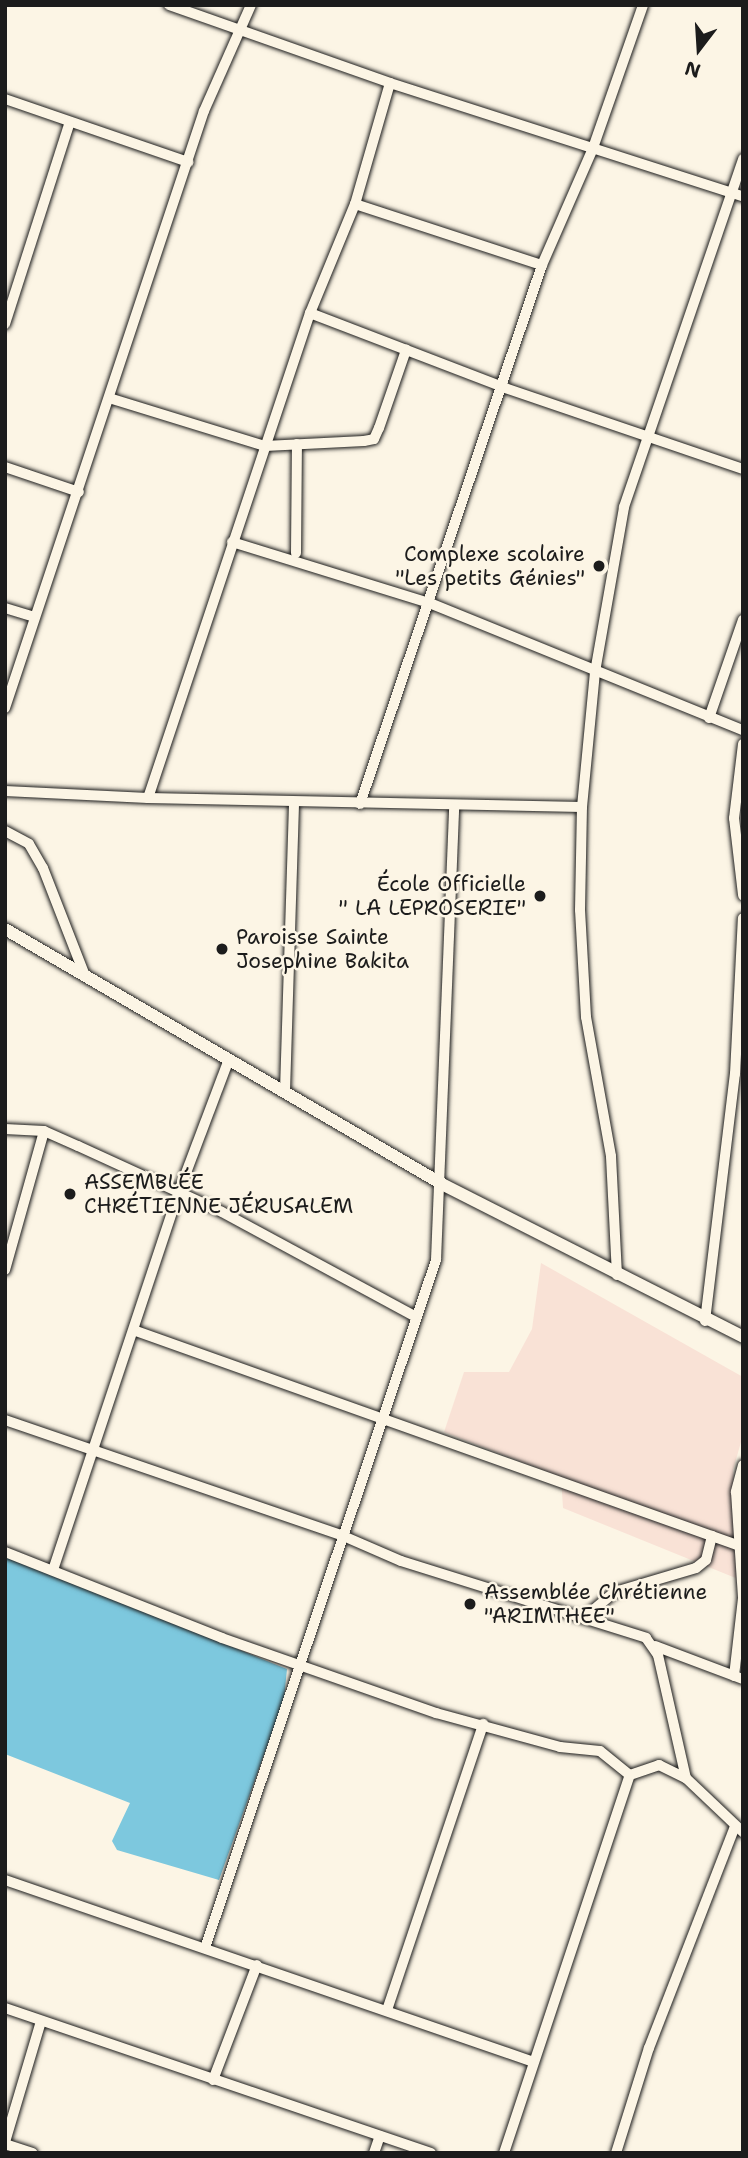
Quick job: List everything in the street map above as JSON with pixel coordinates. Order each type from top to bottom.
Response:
[{"type":"street","points":[[169,5],[390,83],[743,196]]},
{"type":"street","points":[[5,708],[211,93],[243,30],[251,5]]},
{"type":"street","points":[[360,804],[432,604],[542,265],[593,148],[643,5]]},
{"type":"street","points":[[148,798],[310,313],[355,204],[390,83]]},
{"type":"street","points":[[5,99],[188,162]]},
{"type":"street","points":[[5,324],[69,122]]},
{"type":"street","points":[[617,1275],[611,1156],[586,1017],[582,807],[595,672],[624,507],[743,159]]},
{"type":"street","points":[[355,204],[542,265]]},
{"type":"street","points":[[310,313],[406,350],[743,469]]},
{"type":"street","points":[[310,313],[505,385]]},
{"type":"street","points":[[109,398],[265,446],[374,439],[406,350]]},
{"type":"street","points":[[296,444],[296,553]]},
{"type":"street","points":[[5,467],[79,492]]},
{"type":"street","points":[[232,542],[432,604],[743,730]]},
{"type":"street","points":[[5,608],[34,617]]},
{"type":"street","points":[[709,718],[743,620]]},
{"type":"street","points":[[743,744],[734,818],[743,895]]},
{"type":"street","points":[[5,791],[294,803],[582,807]]},
{"type":"street","points":[[285,1091],[294,803]]},
{"type":"street","points":[[205,1948],[302,1666],[341,1535],[412,1341],[416,1317],[436,1260],[442,1184],[454,806]]},
{"type":"street","points":[[5,831],[29,844],[43,867],[85,976]]},
{"type":"street","points":[[705,1322],[739,1075],[743,918]]},
{"type":"street","points":[[5,929],[442,1184],[705,1322],[743,1337]]},
{"type":"street","points":[[54,1570],[136,1331],[178,1194],[229,1062]]},
{"type":"street","points":[[5,1129],[44,1131],[178,1194],[416,1317]]},
{"type":"street","points":[[5,1270],[44,1131]]},
{"type":"street","points":[[136,1331],[741,1546]]},
{"type":"street","points":[[5,1420],[94,1453],[341,1535],[465,1583],[586,1616],[738,1678],[743,1597],[736,1492],[743,1465]]},
{"type":"street","points":[[586,1616],[615,1591],[696,1568],[706,1560],[712,1536]]},
{"type":"street","points":[[5,1552],[302,1666],[436,1713],[560,1747],[600,1751],[630,1774]]},
{"type":"street","points":[[655,1646],[686,1778]]},
{"type":"street","points":[[387,2010],[483,1724]]},
{"type":"street","points":[[616,2153],[649,2048],[739,1829],[686,1778],[659,1765],[630,1774]]},
{"type":"street","points":[[504,2153],[630,1774]]},
{"type":"street","points":[[5,1880],[534,2062]]},
{"type":"street","points":[[213,2080],[257,1965]]},
{"type":"street","points":[[5,2008],[431,2153]]},
{"type":"street","points":[[33,2153],[5,2143],[41,2021]]},
{"type":"street","points":[[374,2153],[380,2136]]},
{"type":"shaded area","points":[[541,1263],[743,1377],[743,1435],[733,1470],[743,1581],[563,1508],[561,1477],[444,1432],[464,1372],[509,1372],[532,1329]]},
{"type":"water","points":[[5,1555],[287,1669],[284,1699],[219,1880],[117,1850],[112,1841],[130,1803],[5,1754]]},
{"type":"place","name":"Complexe scolaire \"Les petits Génies\"","points":[[599,566]]},
{"type":"place","name":"École Officielle \" LA LEPROSERIE\"","points":[[540,896]]},
{"type":"place","name":"Paroisse Sainte Josephine Bakita","points":[[222,949]]},
{"type":"place","name":"ASSEMBLÉE CHRÉTIENNE JÉRUSALEM","points":[[70,1194]]},
{"type":"place","name":"Assemblée Chrétienne \"ARIMTHEE\"","points":[[470,1604]]}]
